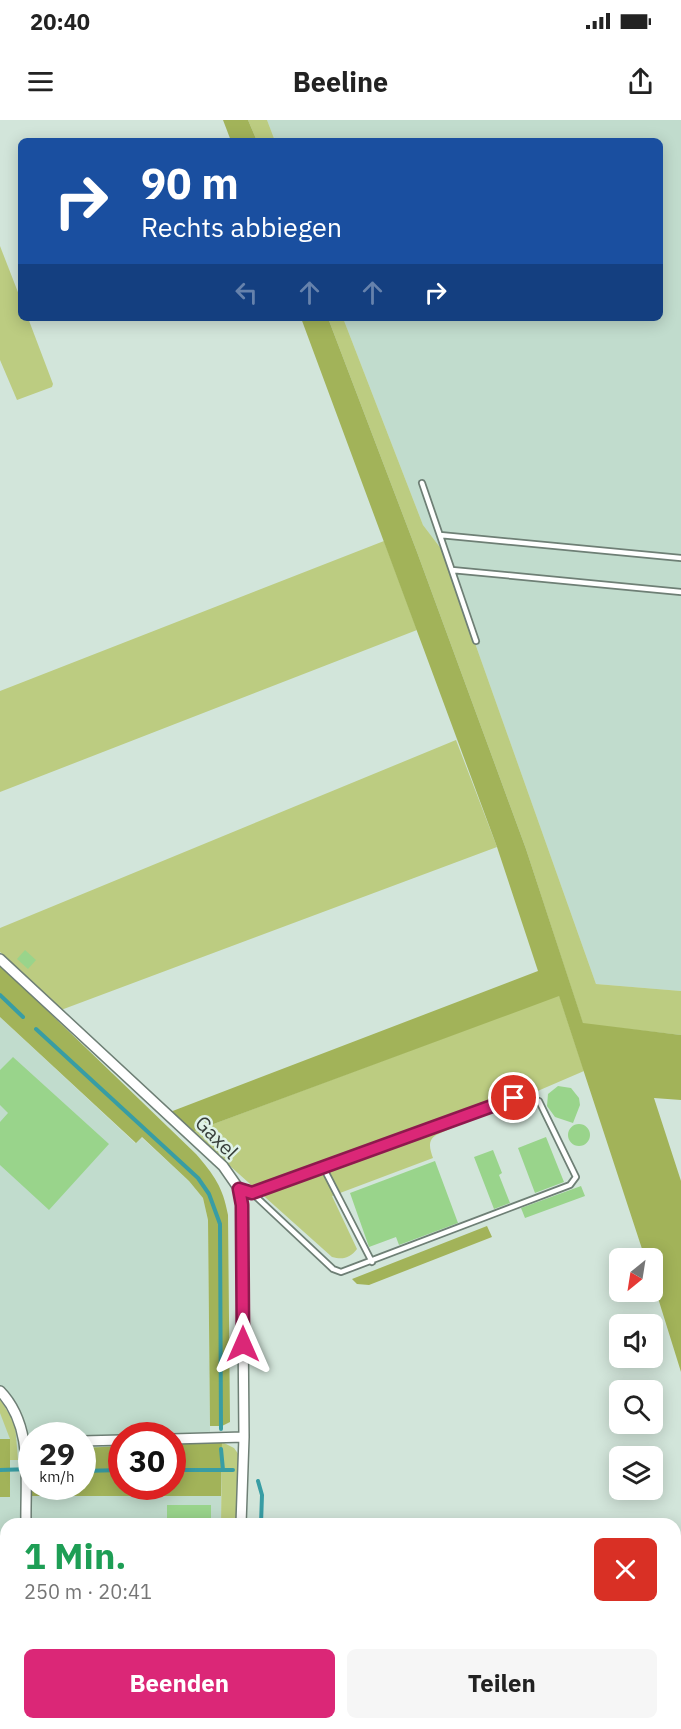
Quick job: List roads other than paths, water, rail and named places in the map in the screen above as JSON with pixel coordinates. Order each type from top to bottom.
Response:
[{"type":"street","name":"Gaxel","points":[[0,959],[223,1166],[239,1189],[242,1205],[244,1437],[241,1518]]},
{"type":"street","points":[[0,1391],[17,1413],[20,1422]]},
{"type":"street","points":[[186,1439],[244,1437]]},
{"type":"street","points":[[25,1500],[26,1518]]},
{"type":"lane","points":[[422,483],[476,641]]},
{"type":"lane","points":[[440,535],[681,558]]},
{"type":"lane","points":[[452,570],[681,592]]},
{"type":"lane","points":[[239,1189],[252,1193],[333,1269],[348,1271],[574,1182],[576,1176],[539,1101],[514,1098],[252,1193]]},
{"type":"lane","points":[[323,1167],[372,1262]]},
{"type":"waterway","points":[[0,995],[23,1017]]},
{"type":"waterway","points":[[36,1029],[198,1178],[209,1194],[220,1224],[221,1429]]},
{"type":"waterway","points":[[221,1449],[223,1470]]},
{"type":"waterway","points":[[0,1470],[18,1469]]},
{"type":"waterway","points":[[96,1471],[108,1470]]},
{"type":"waterway","points":[[186,1470],[233,1470]]},
{"type":"waterway","points":[[258,1481],[262,1495],[261,1518]]}]
